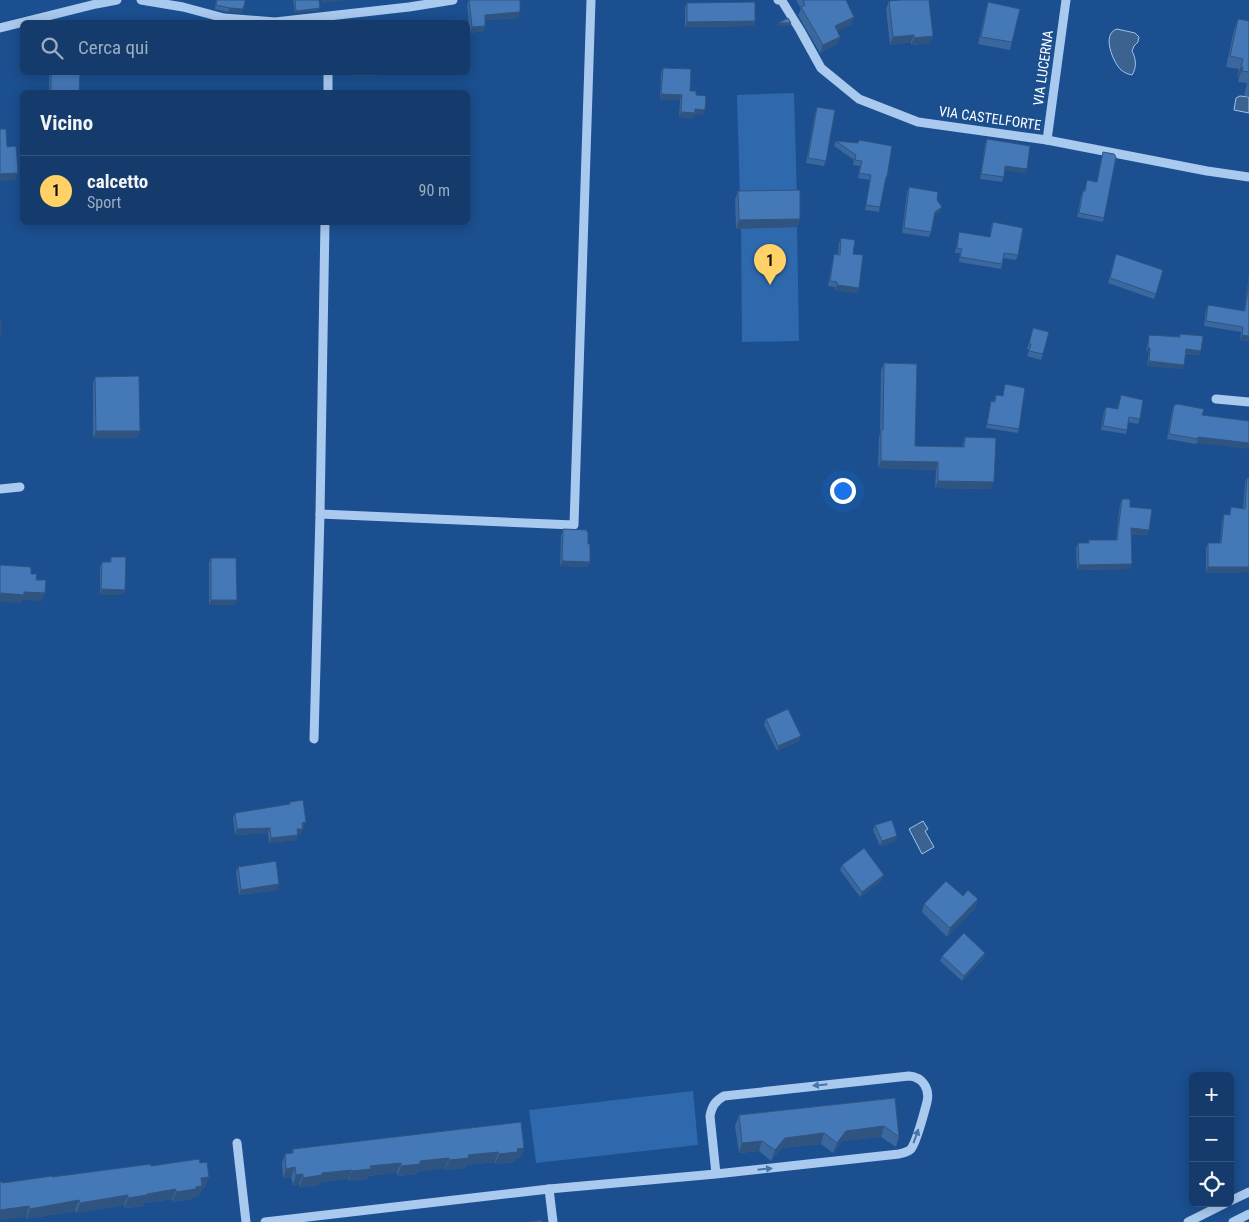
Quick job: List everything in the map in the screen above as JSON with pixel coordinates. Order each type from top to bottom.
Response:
[{"type":"street","points":[[32,20],[117,0]]},
{"type":"street","points":[[141,0],[183,7],[224,18],[246,20]]},
{"type":"street","points":[[311,20],[329,19],[453,0]]},
{"type":"street","points":[[320,514],[574,525],[591,0]]},
{"type":"street","name":"VIA CASTELFORTE","points":[[778,0],[782,1],[821,68],[859,99],[918,122],[1047,140],[1207,171],[1249,177]]},
{"type":"street","name":"VIA LUCERNA","points":[[1047,140],[1066,0]]},
{"type":"street","points":[[0,28],[20,23]]},
{"type":"street","points":[[328,75],[328,90]]},
{"type":"street","points":[[314,739],[325,225]]},
{"type":"street","points":[[1216,398],[1249,402]]},
{"type":"street","points":[[0,489],[20,487]]},
{"type":"street","points":[[265,1222],[307,1220],[549,1189],[716,1174],[899,1154],[911,1148],[915,1141],[928,1102],[927,1090],[919,1079],[909,1076],[724,1096],[716,1101],[711,1108],[710,1116],[716,1174]]},
{"type":"street","points":[[237,1143],[246,1222]]},
{"type":"street","points":[[549,1189],[553,1222]]},
{"type":"street","points":[[1234,1199],[1249,1192]]},
{"type":"street","points":[[1188,1222],[1218,1207]]},
{"type":"street","points":[[1233,1222],[1249,1214]]},
{"type":"shaded area","points":[[1117,29],[1135,33],[1139,37],[1132,51],[1135,69],[1132,75],[1121,70],[1112,55],[1109,42],[1110,36]]},
{"type":"shaded area","points":[[794,93],[797,198],[740,199],[737,95]]},
{"type":"shaded area","points":[[1240,96],[1249,97],[1249,113],[1234,110],[1236,98]]},
{"type":"shaded area","points":[[797,227],[799,341],[742,342],[741,228]]},
{"type":"shaded area","points":[[923,821],[928,829],[925,831],[934,847],[922,854],[909,829]]},
{"type":"shaded area","points":[[693,1091],[698,1145],[536,1163],[529,1110]]},
{"type":"building","points":[[217,0],[245,0],[245,2],[243,9],[216,5]]},
{"type":"building","points":[[295,0],[319,0],[320,8],[296,11]]},
{"type":"building","points":[[469,0],[520,0],[520,12],[485,15],[485,26],[472,27]]},
{"type":"building","points":[[803,0],[846,0],[854,17],[835,26],[840,37],[823,45],[801,7],[805,5]]},
{"type":"building","points":[[929,0],[933,36],[914,38],[914,35],[893,37],[889,1]]},
{"type":"building","points":[[755,2],[755,21],[687,22],[687,3]]},
{"type":"building","points":[[988,2],[1020,9],[1012,42],[981,37]]},
{"type":"building","points":[[788,18],[791,23],[778,23]]},
{"type":"building","points":[[1238,19],[1249,21],[1249,72],[1242,71],[1243,59],[1230,56]]},
{"type":"building","points":[[663,68],[691,69],[690,91],[696,91],[696,95],[706,96],[705,110],[695,109],[695,113],[681,112],[682,95],[661,94]]},
{"type":"building","points":[[51,75],[80,75],[79,90],[51,90]]},
{"type":"building","points":[[817,107],[835,110],[826,161],[808,158]]},
{"type":"building","points":[[0,129],[6,129],[7,147],[16,146],[18,173],[0,174]]},
{"type":"building","points":[[987,139],[1030,146],[1027,169],[1005,166],[1004,177],[981,174]]},
{"type":"building","points":[[859,140],[892,146],[880,207],[866,205],[871,175],[859,173],[862,161],[855,160],[856,155],[836,141],[858,143]]},
{"type":"building","points":[[1103,152],[1114,154],[1116,157],[1104,218],[1079,213],[1087,180],[1097,182]]},
{"type":"building","points":[[909,187],[938,192],[937,200],[942,207],[935,212],[931,232],[904,228]]},
{"type":"building","points":[[800,190],[800,219],[739,220],[738,191]]},
{"type":"building","points":[[993,222],[1023,228],[1018,255],[1004,253],[1002,264],[960,257],[962,249],[957,248],[959,232],[990,237]]},
{"type":"building","points":[[841,238],[855,240],[853,254],[863,255],[859,288],[837,285],[837,282],[830,281],[834,254],[840,255]]},
{"type":"building","points":[[1116,254],[1163,270],[1156,294],[1110,278]]},
{"type":"building","points":[[1249,282],[1249,336],[1242,335],[1243,327],[1206,321],[1208,305],[1245,311]]},
{"type":"building","points":[[1033,328],[1049,332],[1043,354],[1029,351]]},
{"type":"building","points":[[1180,334],[1203,336],[1201,351],[1186,349],[1184,365],[1149,361],[1149,335],[1180,337]]},
{"type":"building","points":[[884,363],[917,364],[915,446],[964,447],[965,437],[996,438],[994,482],[938,481],[938,462],[881,461]]},
{"type":"building","points":[[139,376],[140,431],[96,431],[95,377]]},
{"type":"building","points":[[1005,384],[1025,388],[1019,429],[987,424],[991,401],[995,402],[996,395],[1003,396]]},
{"type":"building","points":[[1121,395],[1143,400],[1140,419],[1129,417],[1127,430],[1103,426],[1106,407],[1118,409]]},
{"type":"building","points":[[1174,405],[1204,409],[1202,415],[1249,421],[1249,443],[1198,437],[1198,439],[1169,434]]},
{"type":"building","points":[[1247,478],[1249,478],[1249,567],[1208,567],[1208,543],[1221,543],[1224,514],[1230,515],[1231,507],[1245,509]]},
{"type":"building","points":[[1122,499],[1130,499],[1130,507],[1152,509],[1149,530],[1131,528],[1132,564],[1079,565],[1078,543],[1089,543],[1089,540],[1117,540]]},
{"type":"building","points":[[563,529],[587,530],[588,544],[590,544],[590,562],[562,561]]},
{"type":"building","points":[[111,557],[126,557],[125,590],[101,589],[102,562],[111,562]]},
{"type":"building","points":[[211,558],[236,558],[237,600],[211,600]]},
{"type":"building","points":[[0,565],[31,567],[31,574],[37,574],[36,580],[46,580],[45,593],[24,592],[24,595],[0,593]]},
{"type":"building","points":[[788,709],[801,736],[778,746],[766,719]]},
{"type":"building","points":[[303,800],[306,822],[302,823],[303,829],[297,829],[298,835],[271,838],[270,828],[237,829],[235,813]]},
{"type":"building","points":[[892,820],[897,836],[882,841],[875,825]]},
{"type":"building","points":[[864,848],[884,875],[862,892],[842,865]]},
{"type":"building","points":[[276,861],[279,884],[241,890],[238,867]]},
{"type":"building","points":[[946,881],[963,896],[968,890],[978,899],[950,928],[924,904]]},
{"type":"building","points":[[964,933],[985,953],[964,976],[942,956]]},
{"type":"building","points":[[895,1098],[899,1137],[884,1126],[846,1131],[837,1143],[824,1133],[785,1138],[775,1150],[762,1141],[742,1143],[739,1115]]},
{"type":"building","points":[[521,1122],[524,1148],[517,1149],[518,1152],[468,1155],[469,1158],[420,1161],[420,1164],[401,1166],[401,1163],[370,1166],[371,1169],[322,1173],[322,1175],[303,1178],[303,1174],[296,1175],[295,1167],[286,1169],[285,1154],[293,1153],[293,1149]]},
{"type":"building","points":[[199,1159],[200,1163],[207,1162],[209,1177],[201,1178],[202,1186],[196,1187],[196,1189],[176,1192],[176,1189],[128,1198],[128,1195],[80,1203],[79,1200],[30,1209],[29,1206],[0,1210],[0,1182]]},
{"type":"place","name":"calcetto","points":[[770,285]]}]
